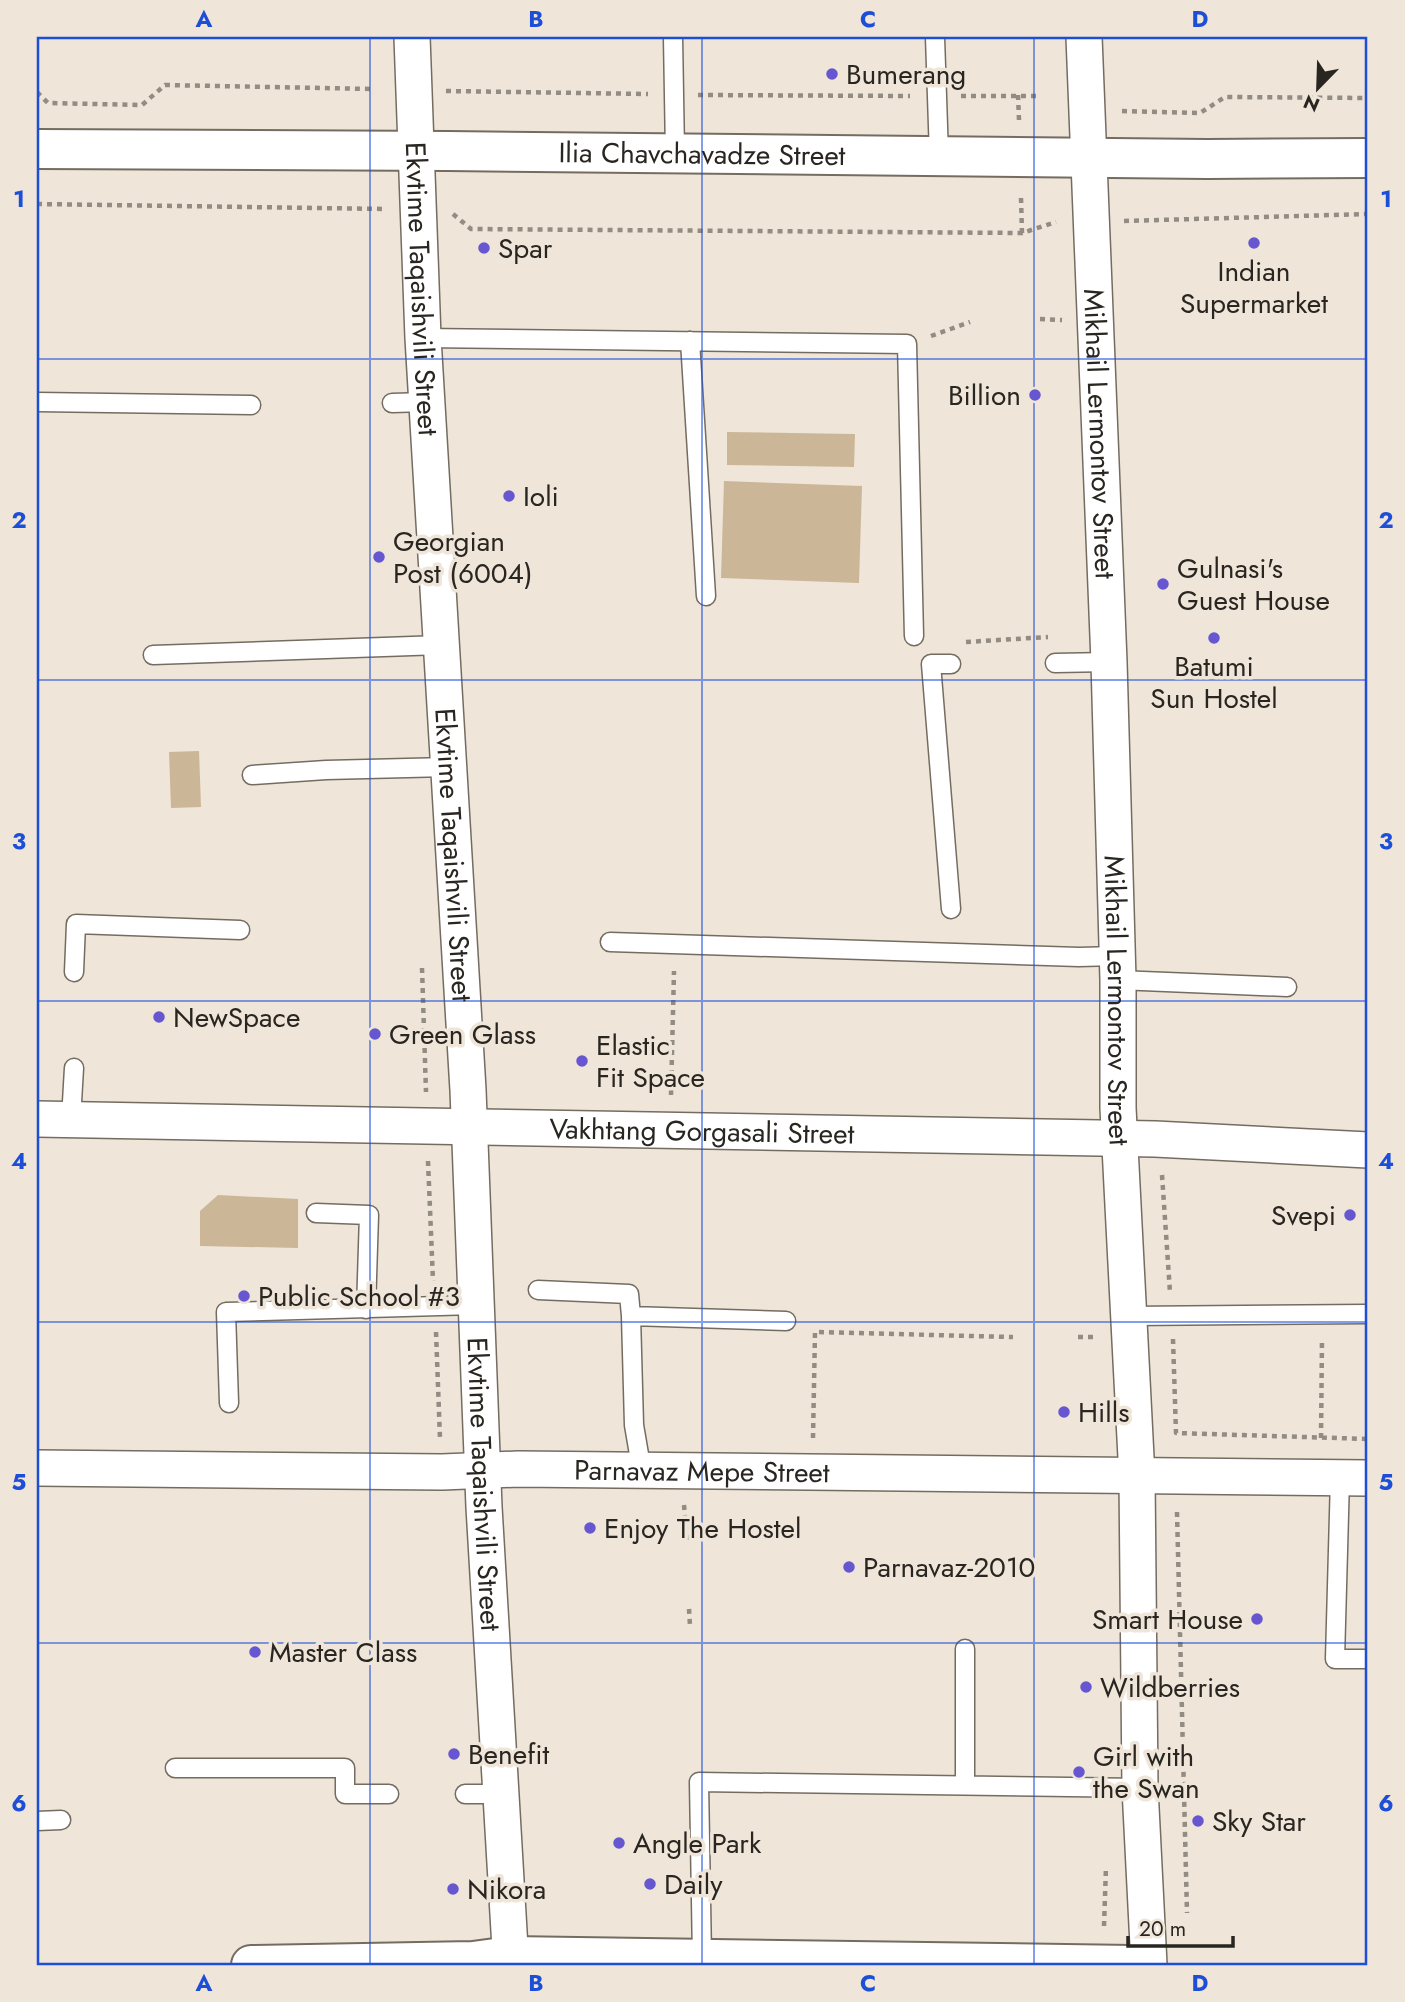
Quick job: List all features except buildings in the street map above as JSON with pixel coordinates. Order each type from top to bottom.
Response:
[{"type":"main road","name":"Ilia Chavchavadze Street","points":[[37,149],[1368,158]]},
{"type":"main road","points":[[251,1965],[473,1961],[1132,1965]]},
{"type":"street","name":"Ekvtime Taqaishvili Street","points":[[412,37],[423,338],[468,1126],[483,1470],[511,1961]]},
{"type":"street","name":"Mikhail Lermontov Street","points":[[1084,37],[1109,662],[1118,1108],[1122,1138],[1137,1476],[1140,1788],[1149,1965]]},
{"type":"street","name":"Vakhtang Gorgasali Street","points":[[37,1119],[1122,1138],[1368,1150]]},
{"type":"street","name":"Parnavaz Mepe Street","points":[[37,1468],[1354,1478]]},
{"type":"lane","points":[[674,37],[675,153]]},
{"type":"lane","points":[[935,37],[939,156]]},
{"type":"lane","points":[[423,338],[908,344],[914,636]]},
{"type":"lane","points":[[690,341],[706,596]]},
{"type":"lane","points":[[37,402],[251,405]]},
{"type":"lane","points":[[392,403],[427,402]]},
{"type":"lane","points":[[153,655],[441,645]]},
{"type":"lane","points":[[1055,663],[1109,662]]},
{"type":"lane","points":[[951,664],[932,664],[951,909]]},
{"type":"lane","points":[[252,775],[448,767]]},
{"type":"lane","points":[[74,972],[76,923],[240,930]]},
{"type":"lane","points":[[610,942],[1079,957],[1117,968],[1287,987]]},
{"type":"lane","points":[[71,1119],[74,1068]]},
{"type":"lane","points":[[316,1213],[369,1215],[366,1308]]},
{"type":"lane","points":[[538,1290],[629,1294],[634,1425],[642,1472]]},
{"type":"lane","points":[[229,1403],[226,1312],[475,1305]]},
{"type":"lane","points":[[1130,1316],[1368,1314]]},
{"type":"lane","points":[[631,1315],[786,1321]]},
{"type":"lane","points":[[1354,1478],[1335,1659],[1368,1659]]},
{"type":"lane","points":[[965,1649],[965,1786]]},
{"type":"lane","points":[[175,1768],[345,1768],[345,1794],[389,1794]]},
{"type":"lane","points":[[725,1961],[699,1782],[1140,1788]]},
{"type":"lane","points":[[465,1794],[501,1794]]},
{"type":"lane","points":[[37,1821],[61,1820]]},
{"type":"path","points":[[37,92],[48,103],[142,104],[165,85],[374,89]]},
{"type":"path","points":[[433,91],[1037,96]]},
{"type":"path","points":[[1018,95],[1019,120]]},
{"type":"path","points":[[1118,111],[1200,113],[1225,97],[1368,98]]},
{"type":"path","points":[[1021,198],[1022,233]]},
{"type":"path","points":[[37,204],[387,209],[388,222]]},
{"type":"path","points":[[449,223],[449,210],[471,229],[1022,233],[1062,220]]},
{"type":"path","points":[[1119,221],[1368,214]]},
{"type":"path","points":[[1040,320],[1067,320]]},
{"type":"path","points":[[908,344],[970,322]]},
{"type":"path","points":[[914,636],[958,642],[1051,637]]},
{"type":"path","points":[[667,1130],[671,1096],[675,944]]},
{"type":"path","points":[[422,964],[425,1089]]},
{"type":"path","points":[[1161,1174],[1172,1315],[1176,1433],[1368,1438]]},
{"type":"path","points":[[1321,1438],[1322,1314]]},
{"type":"path","points":[[812,1474],[815,1332],[1013,1337]]},
{"type":"path","points":[[1078,1337],[1100,1337]]},
{"type":"path","points":[[684,1504],[687,1540]]},
{"type":"path","points":[[1177,1512],[1187,1913]]},
{"type":"path","points":[[689,1609],[690,1626]]},
{"type":"shaded area","points":[[727,432],[855,434],[854,467],[727,465]]},
{"type":"shaded area","points":[[724,481],[862,486],[859,583],[721,578]]},
{"type":"shaded area","points":[[199,751],[201,807],[171,808],[169,752]]},
{"type":"shaded area","points":[[218,1195],[298,1199],[298,1248],[200,1246],[200,1211]]},
{"type":"place","name":"Bumerang","points":[[832,74]]},
{"type":"place","name":"Indian Supermarket","points":[[1254,243]]},
{"type":"place","name":"Spar","points":[[484,248]]},
{"type":"place","name":"Billion","points":[[1035,395]]},
{"type":"place","name":"Ioli","points":[[509,496]]},
{"type":"place","name":"Georgian Post (6004)","points":[[379,557]]},
{"type":"place","name":"Gulnasi's Guest House","points":[[1163,584]]},
{"type":"place","name":"Batumi Sun Hostel","points":[[1214,638]]},
{"type":"place","name":"NewSpace","points":[[159,1017]]},
{"type":"place","name":"Green Glass","points":[[375,1034]]},
{"type":"place","name":"Elastic Fit Space","points":[[582,1061]]},
{"type":"place","name":"Svepi","points":[[1350,1215]]},
{"type":"place","name":"Public School #3","points":[[244,1296]]},
{"type":"place","name":"Hills","points":[[1064,1412]]},
{"type":"place","name":"Enjoy The Hostel","points":[[590,1528]]},
{"type":"place","name":"Parnavaz-2010","points":[[849,1567]]},
{"type":"place","name":"Smart House","points":[[1257,1619]]},
{"type":"place","name":"Master Class","points":[[255,1652]]},
{"type":"place","name":"Wildberries","points":[[1086,1687]]},
{"type":"place","name":"Benefit","points":[[454,1754]]},
{"type":"place","name":"Girl with the Swan","points":[[1079,1772]]},
{"type":"place","name":"Sky Star","points":[[1198,1821]]},
{"type":"place","name":"Angle Park","points":[[619,1843]]},
{"type":"place","name":"Daily","points":[[650,1884]]},
{"type":"place","name":"Nikora","points":[[453,1889]]}]
